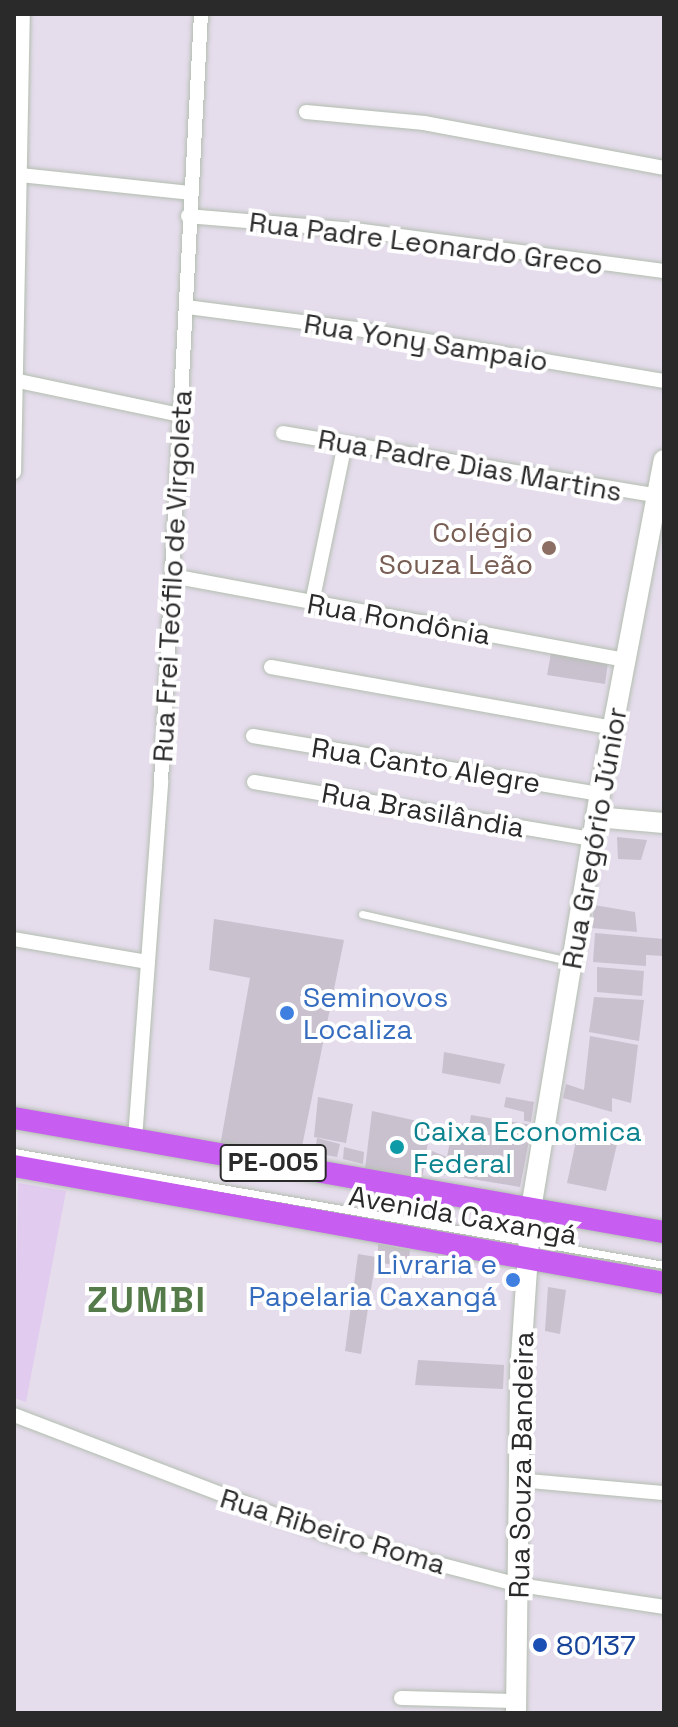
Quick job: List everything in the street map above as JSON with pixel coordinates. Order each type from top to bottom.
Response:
[{"type":"main road","name":"Rua Gregório Júnior","points":[[531,1213],[600,794],[664,465]]},
{"type":"main road","points":[[596,817],[664,823]]},
{"type":"main road","name":"Avenida Caxangá","points":[[14,1118],[531,1213],[664,1232]]},
{"type":"main road","name":"Avenida Caxangá","points":[[14,1166],[528,1249],[664,1283]]},
{"type":"main road","name":"Rua Souza Bandeira","points":[[516,1707],[518,1480],[531,1213]]},
{"type":"street","points":[[14,472],[23,14]]},
{"type":"street","name":"Rua Frei Teófilo de Virgoleta","points":[[135,1139],[172,576],[187,307],[188,216],[201,14]]},
{"type":"street","points":[[306,112],[424,123],[664,168]]},
{"type":"street","points":[[20,175],[190,193]]},
{"type":"street","name":"Rua Padre Leonardo Greco","points":[[188,216],[356,230],[664,271]]},
{"type":"street","name":"Rua Yony Sampaio","points":[[187,307],[357,329],[664,381]]},
{"type":"street","points":[[15,380],[180,415]]},
{"type":"street","name":"Rua Padre Dias Martins","points":[[283,433],[658,496]]},
{"type":"street","points":[[312,603],[345,444]]},
{"type":"street","name":"Rua Rondônia","points":[[172,576],[627,660]]},
{"type":"street","points":[[271,667],[612,728]]},
{"type":"street","name":"Rua Canto Alegre","points":[[253,736],[600,794]]},
{"type":"street","name":"Rua Brasilândia","points":[[254,782],[592,839]]},
{"type":"street","points":[[14,939],[147,962]]},
{"type":"street","name":"Rua Ribeiro Roma","points":[[14,1415],[317,1531],[519,1585],[664,1607]]},
{"type":"street","points":[[518,1480],[664,1493]]},
{"type":"street","points":[[401,1698],[516,1707]]},
{"type":"lane","points":[[362,914],[571,961]]},
{"type":"lane","points":[[14,1128],[531,1213],[664,1242]]},
{"type":"lane","points":[[14,1152],[528,1249],[664,1265]]},
{"type":"shaded area","points":[[18,1183],[66,1191],[26,1402],[14,1398]]},
{"type":"building","points":[[551,653],[608,662],[605,684],[547,675]]},
{"type":"building","points":[[617,837],[647,840],[641,860],[618,859]]},
{"type":"building","points":[[594,905],[635,912],[637,932],[592,928]]},
{"type":"building","name":"Seminovos Localiza","points":[[214,919],[344,940],[299,1161],[220,1146],[250,978],[209,970]]},
{"type":"building","points":[[595,933],[664,939],[664,956],[646,955],[646,966],[593,962]]},
{"type":"building","points":[[597,967],[644,971],[642,996],[597,992]]},
{"type":"building","points":[[594,997],[644,1000],[639,1041],[589,1032]]},
{"type":"building","points":[[590,1036],[638,1045],[631,1103],[612,1098],[612,1112],[563,1098],[566,1084],[584,1090]]},
{"type":"building","points":[[444,1052],[505,1064],[500,1084],[442,1073]]},
{"type":"building","points":[[318,1097],[353,1104],[346,1143],[314,1137]]},
{"type":"building","points":[[506,1097],[534,1102],[531,1122],[524,1121],[524,1112],[504,1107]]},
{"type":"building","name":"Caixa Economica Federal","points":[[372,1111],[431,1124],[422,1179],[365,1169]]},
{"type":"building","points":[[471,1115],[532,1125],[520,1187],[428,1172],[432,1151],[447,1157],[453,1124],[469,1127]]},
{"type":"building","points":[[578,1132],[618,1140],[606,1191],[567,1183]]},
{"type":"building","points":[[317,1138],[340,1144],[337,1157],[315,1153]]},
{"type":"building","points":[[344,1147],[364,1152],[363,1164],[343,1159]]},
{"type":"building","points":[[378,1244],[410,1250],[408,1268],[378,1262]]},
{"type":"building","points":[[358,1254],[376,1257],[361,1354],[345,1351]]},
{"type":"building","points":[[548,1287],[566,1290],[560,1334],[545,1331]]},
{"type":"building","points":[[418,1360],[504,1365],[503,1389],[415,1385]]},
{"type":"place","name":"Colégio Souza Leão","points":[[549,548]]},
{"type":"place","name":"Seminovos Localiza","points":[[287,1013]]},
{"type":"place","name":"Caixa Economica Federal","points":[[397,1147]]},
{"type":"place","name":"Livraria e Papelaria Caxangá","points":[[513,1280]]},
{"type":"place","name":"80137","points":[[540,1645]]},
{"type":"district","name":"ZUMBI","points":[[147,1301]]}]
